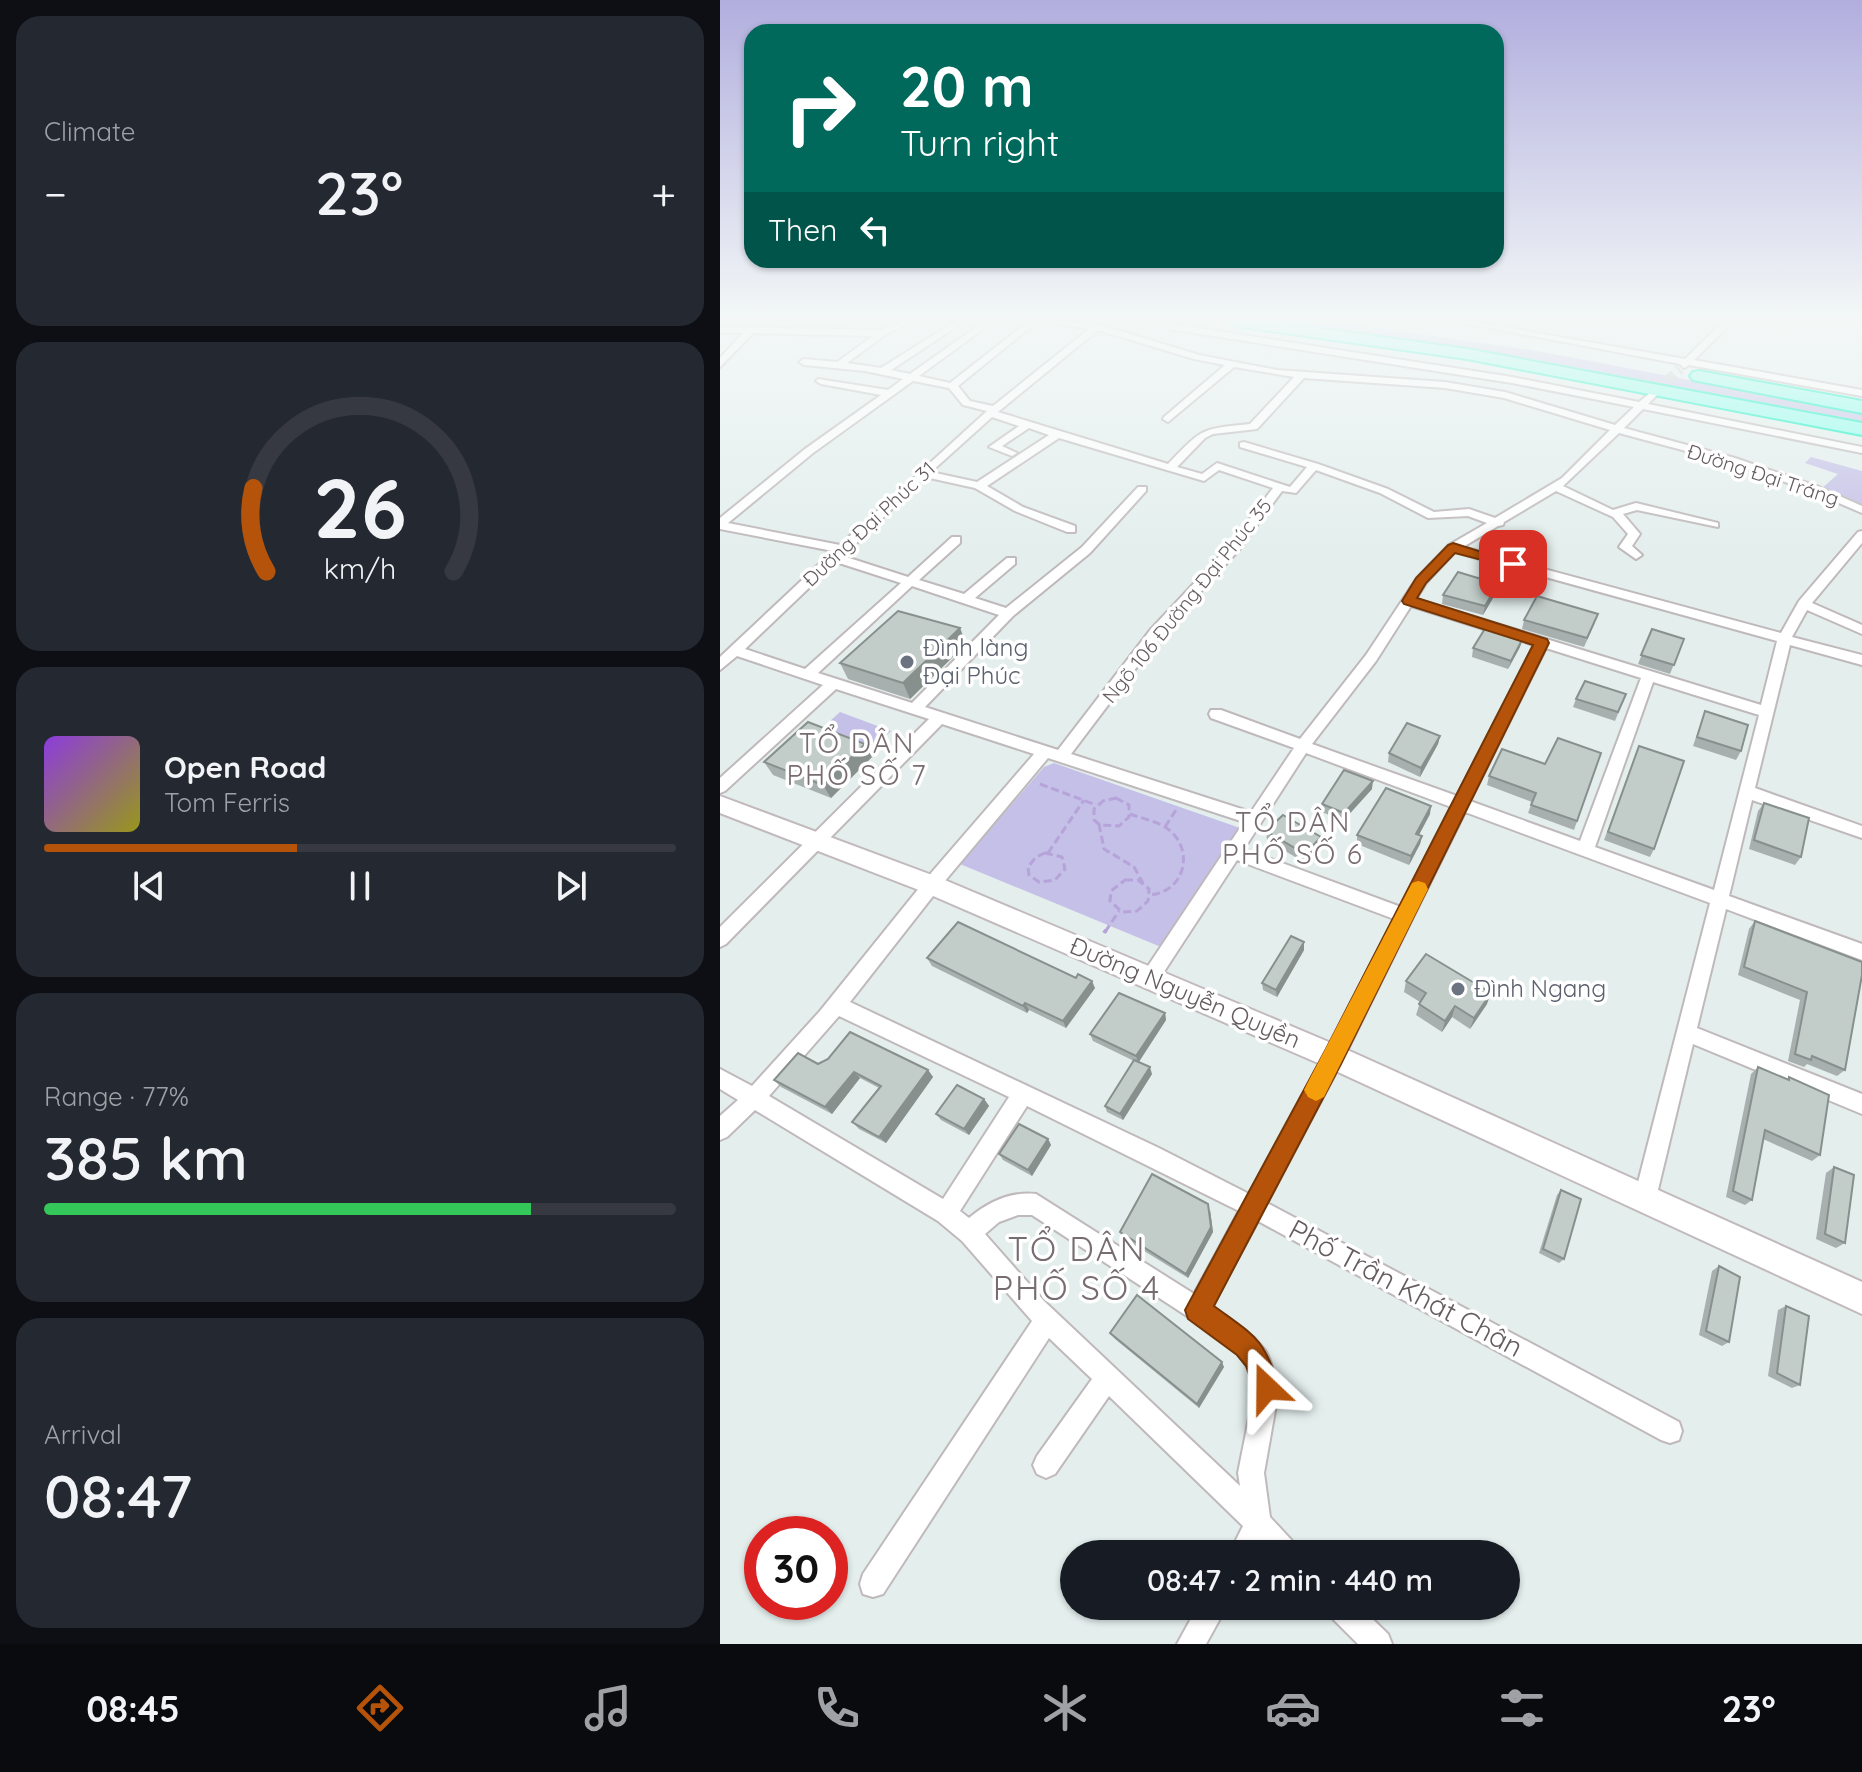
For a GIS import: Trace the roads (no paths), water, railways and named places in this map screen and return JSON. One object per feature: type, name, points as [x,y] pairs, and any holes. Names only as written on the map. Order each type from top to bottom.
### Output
[{"type":"highway","points":[[1697,398],[1862,429]]},
{"type":"highway","points":[[1810,398],[1862,407]]},
{"type":"street","points":[[721,522],[809,451],[882,398]]},
{"type":"street","points":[[962,398],[967,403],[1027,425],[1169,469],[1204,478],[1217,466],[1280,487]]},
{"type":"street","name":"Đường Đại Phúc 31","points":[[720,665],[923,473],[1010,398]]},
{"type":"street","points":[[1168,419],[1193,398]]},
{"type":"street","points":[[1169,469],[1201,436],[1211,431],[1253,427],[1280,398]]},
{"type":"street","name":"Đường Đại Tráng","points":[[1512,398],[1731,460],[1815,489],[1862,510]]},
{"type":"street","points":[[1609,398],[1862,450]]},
{"type":"street","points":[[1150,978],[1306,745],[1371,658],[1421,581],[1453,548],[1556,487],[1649,398]]},
{"type":"street","points":[[1012,453],[994,447],[1027,425]]},
{"type":"street","points":[[979,486],[1057,434]]},
{"type":"street","points":[[1244,445],[1384,491],[1432,516],[1469,512],[1499,523]]},
{"type":"street","name":"Ngõ 106 Đường Đại Phúc 35","points":[[720,1130],[756,1098],[836,1005],[932,885],[1054,753],[1156,632],[1234,548],[1280,487],[1292,491],[1314,466]]},
{"type":"street","points":[[923,473],[979,486],[1019,509],[1071,529]]},
{"type":"street","points":[[1556,487],[1616,514],[1634,534],[1625,547],[1636,555]]},
{"type":"street","points":[[916,708],[1008,613],[1086,550],[1142,489]]},
{"type":"street","points":[[1616,514],[1638,506],[1714,525]]},
{"type":"street","points":[[721,522],[838,553],[910,581],[1008,613]]},
{"type":"street","points":[[1645,1198],[1785,638],[1804,604],[1862,535]]},
{"type":"street","points":[[808,674],[956,540]]},
{"type":"street","points":[[1453,548],[1862,660]]},
{"type":"street","points":[[966,599],[1011,561]]},
{"type":"street","points":[[1409,601],[1766,712]]},
{"type":"street","points":[[1804,604],[1862,630]]},
{"type":"street","points":[[1198,1310],[1334,1057],[1542,643]]},
{"type":"street","points":[[735,651],[1256,820]]},
{"type":"street","points":[[1586,848],[1649,675]]},
{"type":"street","points":[[720,787],[835,682]]},
{"type":"street","points":[[1216,714],[1862,952]]},
{"type":"street","points":[[720,939],[940,717]]},
{"type":"street","points":[[1745,791],[1862,832]]},
{"type":"street","name":"Đường Nguyễn Quyền","points":[[720,804],[932,885],[1334,1057],[1862,1298]]},
{"type":"street","points":[[1235,852],[1405,916]]},
{"type":"street","name":"Phố Trần Khát Chân","points":[[836,1005],[1252,1207],[1670,1431]]},
{"type":"street","points":[[1687,1033],[1862,1104]]},
{"type":"street","points":[[720,1078],[946,1213],[970,1233],[1047,1320],[1237,1501],[1272,1540]]},
{"type":"street","points":[[946,1213],[1023,1094]]},
{"type":"street","points":[[970,1233],[1016,1203],[1036,1205],[1198,1310],[1246,1346],[1263,1372],[1267,1388],[1251,1473],[1258,1526],[1250,1540]]},
{"type":"street","points":[[873,1584],[1047,1320]]},
{"type":"street","points":[[1046,1465],[1108,1377]]},
{"type":"street","points":[[1191,1644],[1205,1620]]},
{"type":"street","points":[[1354,1620],[1378,1644]]},
{"type":"place","name":"Đình làng Đại Phúc","points":[[907,662]]},
{"type":"place","name":"Đình Ngang","points":[[1458,989]]},
{"type":"district","name":"TỔ DÂN PHỐ SỐ 7","points":[[857,759]]},
{"type":"district","name":"TỔ DÂN PHỐ SỐ 6","points":[[1293,838]]},
{"type":"district","name":"TỔ DÂN PHỐ SỐ 4","points":[[1077,1268]]}]
